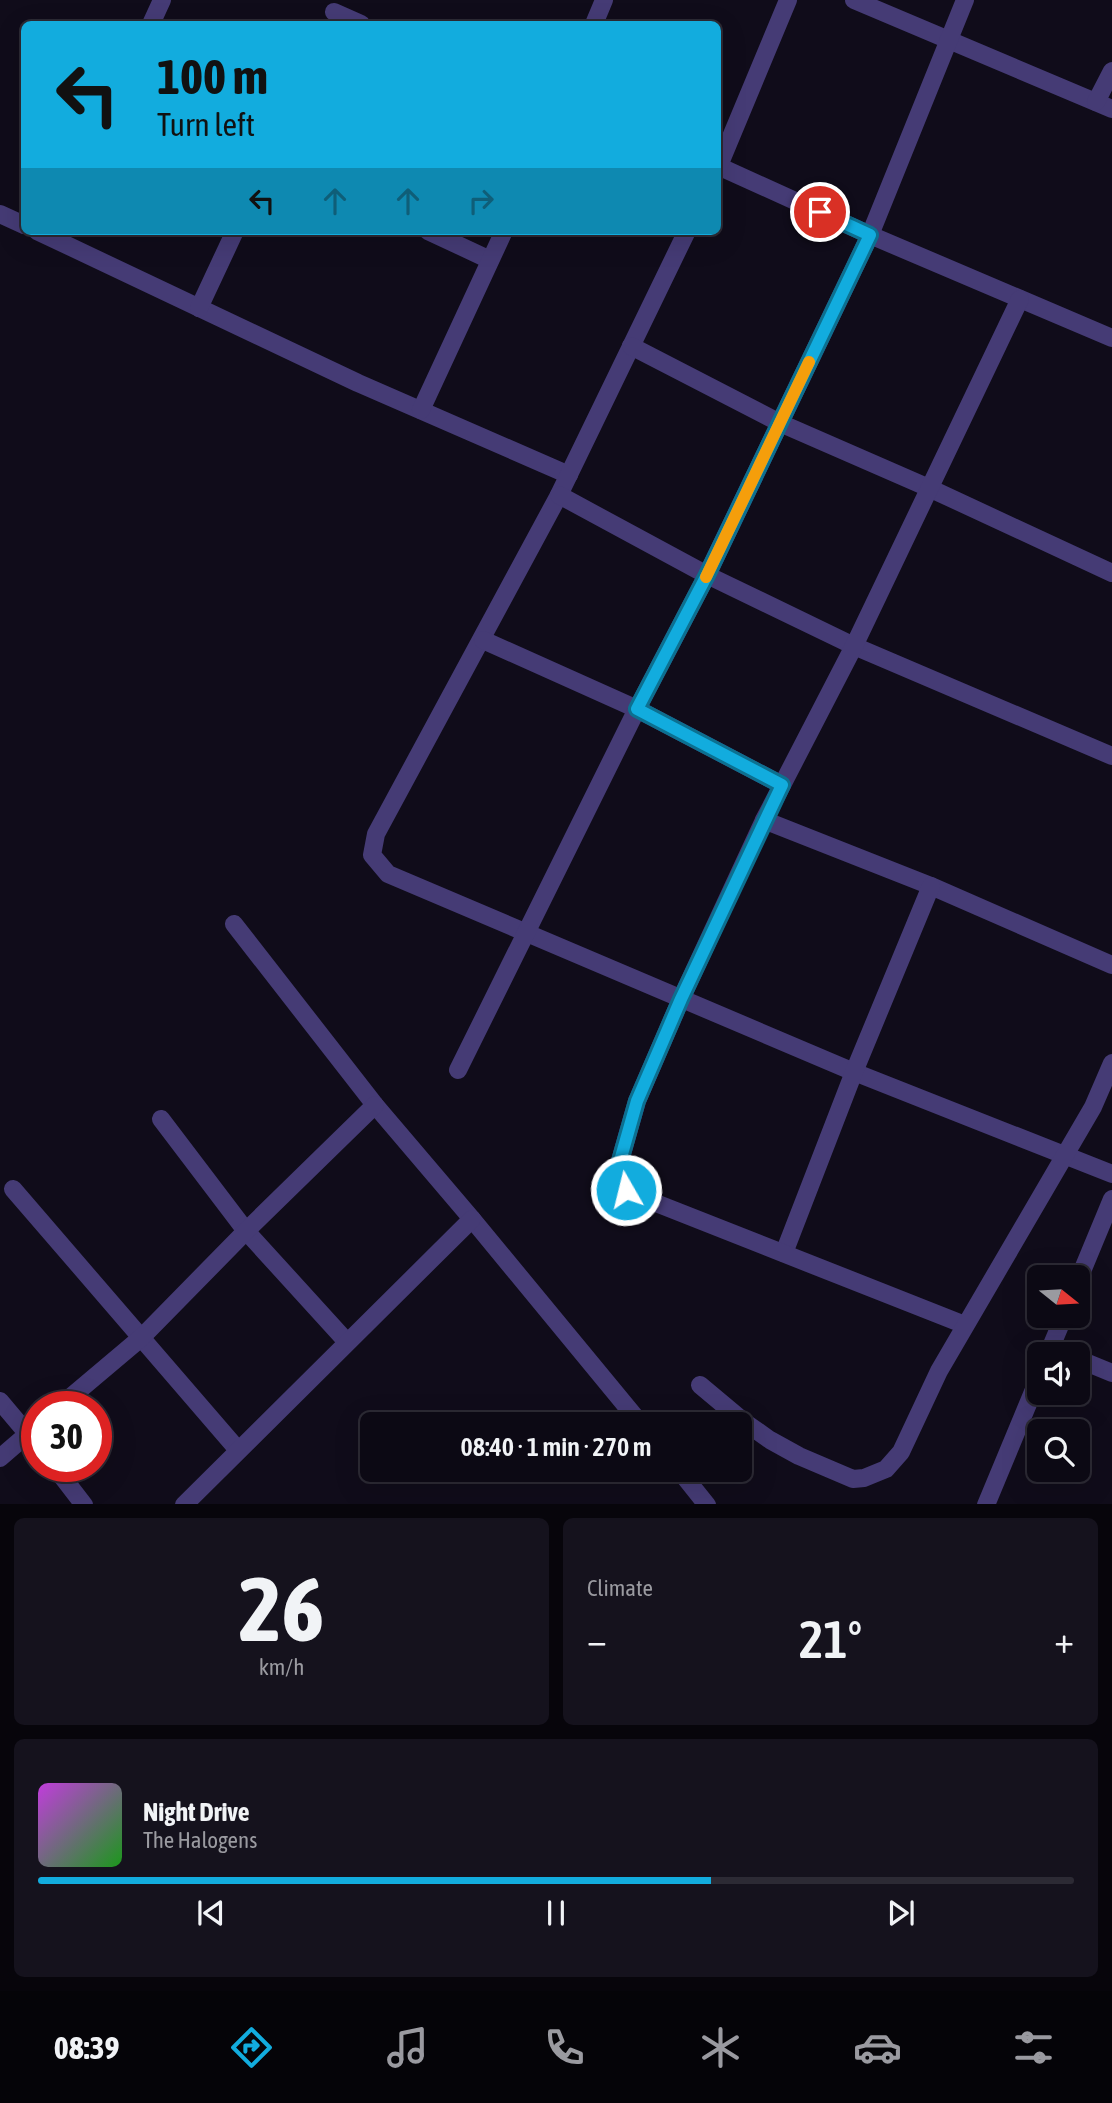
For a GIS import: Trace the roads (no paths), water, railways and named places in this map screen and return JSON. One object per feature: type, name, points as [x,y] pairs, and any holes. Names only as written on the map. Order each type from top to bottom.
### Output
[{"type":"street","points":[[152,21],[162,0]]},
{"type":"street","points":[[595,21],[604,0]]},
{"type":"street","points":[[721,160],[788,0]]},
{"type":"street","points":[[854,0],[1104,106],[1112,71]]},
{"type":"street","points":[[458,1070],[637,709],[707,575],[870,235],[965,0]]},
{"type":"street","points":[[334,12],[354,21]]},
{"type":"street","points":[[721,168],[1112,338]]},
{"type":"street","points":[[0,214],[21,224]]},
{"type":"street","points":[[50,235],[199,308],[569,475]]},
{"type":"street","points":[[199,308],[232,235]]},
{"type":"street","points":[[437,235],[491,260]]},
{"type":"street","points":[[421,410],[502,235]]},
{"type":"street","points":[[685,235],[559,495],[376,834],[372,855],[388,874],[854,1072],[1112,1174]]},
{"type":"street","points":[[965,1325],[633,1194],[626,1190],[619,1177],[618,1168],[637,1101],[681,999],[764,820],[854,646],[1020,299]]},
{"type":"street","points":[[631,346],[780,423],[929,488],[1112,573]]},
{"type":"street","points":[[559,495],[707,575],[854,646],[1112,756]]},
{"type":"street","points":[[483,640],[637,709],[782,785]]},
{"type":"street","points":[[764,820],[931,886],[1112,965]]},
{"type":"street","points":[[783,1253],[931,886]]},
{"type":"street","points":[[234,924],[375,1105],[631,1412]]},
{"type":"street","points":[[701,1385],[721,1404],[770,1440],[853,1479],[864,1478],[886,1469],[894,1462],[939,1371],[1093,1107],[1112,1063]]},
{"type":"street","points":[[78,1391],[142,1337],[375,1105]]},
{"type":"street","points":[[161,1119],[246,1231],[347,1342]]},
{"type":"street","points":[[13,1189],[238,1450]]},
{"type":"street","points":[[1085,1265],[1112,1199]]},
{"type":"street","points":[[184,1504],[472,1219]]},
{"type":"street","points":[[1090,1364],[1112,1373]]},
{"type":"street","points":[[0,1401],[21,1422]]},
{"type":"street","points":[[986,1504],[1027,1405]]},
{"type":"street","points":[[0,1458],[21,1444]]},
{"type":"street","points":[[67,1482],[84,1504]]},
{"type":"street","points":[[689,1482],[707,1504]]}]
